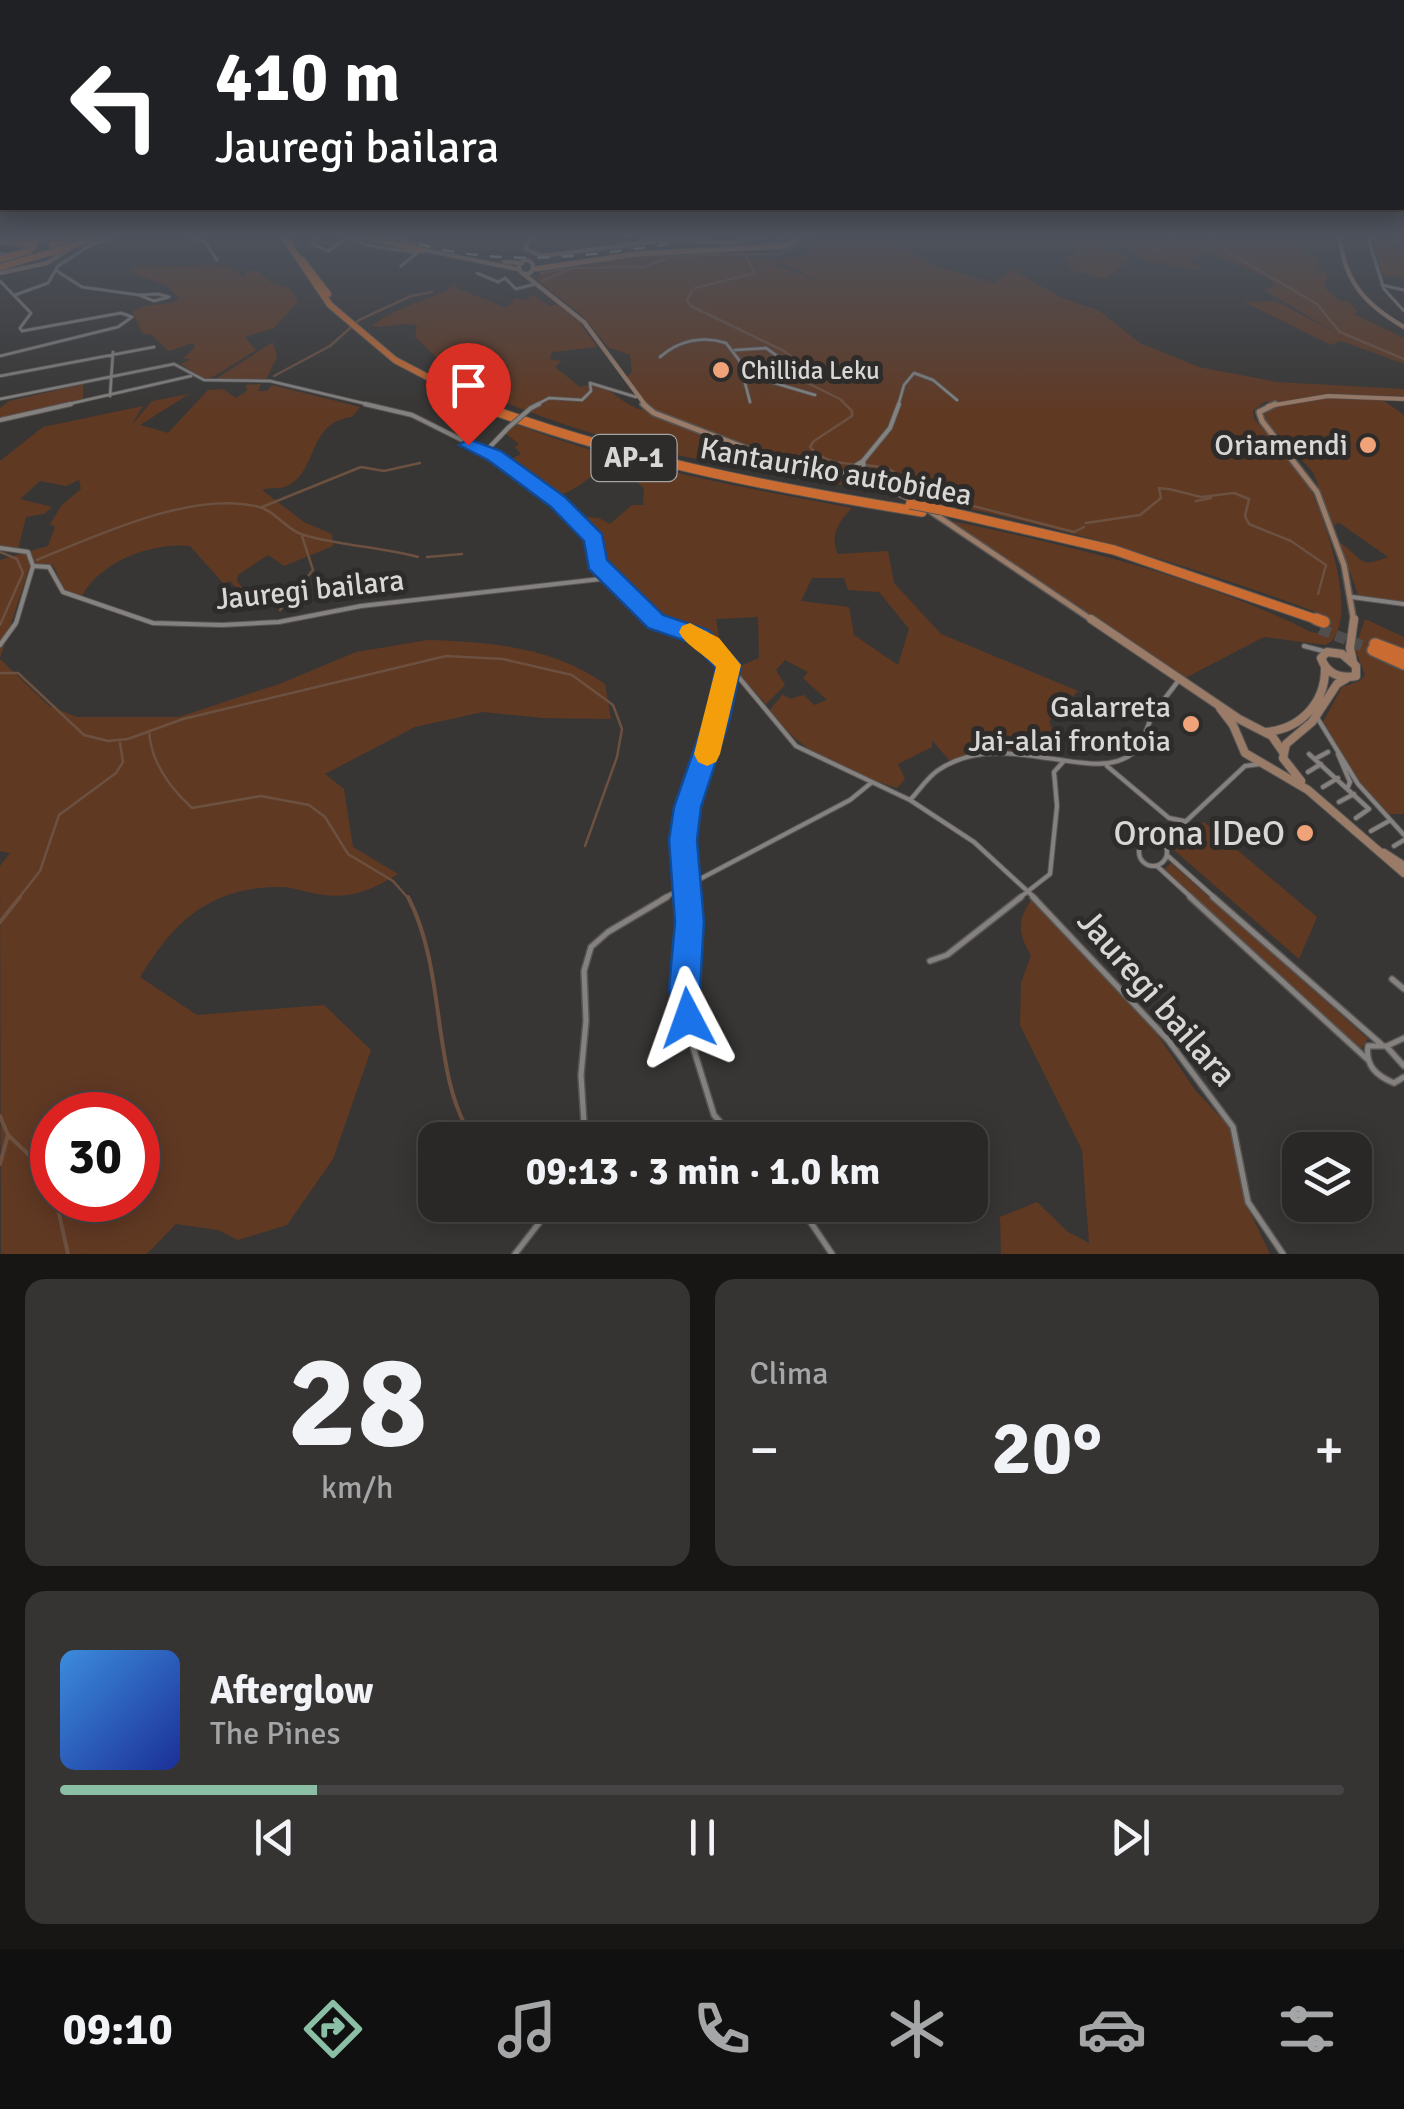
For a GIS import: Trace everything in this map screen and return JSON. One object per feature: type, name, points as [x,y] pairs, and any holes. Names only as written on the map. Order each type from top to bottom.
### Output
[{"type":"highway","name":"Kantauriko autobidea","points":[[322,296],[391,357],[465,396],[606,450],[731,480],[946,514]]},
{"type":"highway","name":"Kantauriko autobidea","points":[[327,296],[338,310]]},
{"type":"highway","name":"Kantauriko autobidea","points":[[370,337],[469,393],[596,442],[704,470],[910,504],[1113,555],[1322,626]]},
{"type":"highway","points":[[1374,647],[1404,659]]},
{"type":"main road","points":[[551,296],[584,322],[632,395],[654,413],[787,464],[866,480],[906,496],[1262,731],[1308,790],[1340,821],[1404,870]]},
{"type":"main road","points":[[1358,296],[1385,317],[1404,325]]},
{"type":"main road","points":[[1360,296],[1404,325]]},
{"type":"main road","points":[[1268,765],[1283,755],[1286,744],[1317,716],[1337,684],[1358,672],[1348,641],[1354,618],[1352,597],[1311,479],[1262,423],[1260,412],[1276,403],[1342,397],[1404,399]]},
{"type":"main road","points":[[1239,737],[1246,730],[1284,730],[1294,725],[1313,706],[1324,686],[1326,658],[1348,641]]},
{"type":"main road","points":[[1326,658],[1353,662]]},
{"type":"main road","points":[[1326,658],[1347,678]]},
{"type":"main road","points":[[1214,701],[1239,737],[1245,753],[1308,790]]},
{"type":"street","points":[[0,356],[118,327],[132,316],[121,313],[22,332],[20,328],[31,313],[15,296]]},
{"type":"street","points":[[134,296],[154,301],[166,296]]},
{"type":"street","points":[[138,296],[143,296]]},
{"type":"street","points":[[660,357],[675,344],[692,342],[721,342],[734,350],[760,348],[776,352],[780,361],[770,374],[745,383]]},
{"type":"street","points":[[0,376],[154,347]]},
{"type":"street","points":[[734,350],[750,402]]},
{"type":"street","points":[[110,396],[113,352]]},
{"type":"street","name":"Jauregi bailara","points":[[2,400],[174,364],[192,376],[224,383],[270,381],[412,415],[486,452],[568,510],[594,539],[594,559],[611,578],[656,621],[700,637],[729,665],[786,737],[818,760],[910,800],[974,842],[1027,890],[1168,1040],[1218,1105],[1238,1138],[1248,1205],[1283,1254]]},
{"type":"street","points":[[842,475],[863,461],[892,426],[897,395],[914,373],[933,380],[957,400]]},
{"type":"street","points":[[770,374],[771,382],[815,395]]},
{"type":"street","points":[[0,420],[192,376]]},
{"type":"street","points":[[486,452],[544,399],[582,400],[589,395],[592,382],[632,395]]},
{"type":"street","points":[[863,461],[866,480]]},
{"type":"street","points":[[0,548],[28,552],[32,566],[16,622],[0,645]]},
{"type":"street","name":"Jauregi bailara","points":[[32,566],[49,567],[63,592],[153,623],[191,624],[279,622],[361,606],[547,582],[611,578]]},
{"type":"street","points":[[1352,597],[1404,604]]},
{"type":"street","points":[[720,1122],[714,1115],[692,1044],[685,989],[690,922],[682,857],[688,807],[718,718],[729,665]]},
{"type":"street","points":[[910,800],[944,766],[981,756],[1023,752],[1053,756],[1063,762],[1115,764],[1140,747],[1149,721],[1178,677]]},
{"type":"street","points":[[1317,716],[1338,754],[1404,837],[1394,846]]},
{"type":"street","points":[[1306,728],[1324,732]]},
{"type":"street","points":[[1308,772],[1315,759],[1328,752]]},
{"type":"street","points":[[1245,753],[1245,766]]},
{"type":"street","points":[[1338,754],[1350,782],[1348,787]]},
{"type":"street","points":[[1315,759],[1369,809],[1356,818]]},
{"type":"street","points":[[930,960],[948,955],[1000,916],[1053,868],[1057,806],[1054,772],[1063,762]]},
{"type":"street","points":[[1115,764],[1170,818],[1186,822]]},
{"type":"street","points":[[1268,765],[1245,766],[1166,840],[1144,838],[1138,845],[1143,859],[1157,866],[1366,1059],[1376,1073],[1388,1081],[1399,1082],[1404,1077]]},
{"type":"street","points":[[1324,787],[1338,778]]},
{"type":"street","points":[[584,1122],[581,1074],[587,958],[591,948],[608,932],[686,886],[850,800],[870,783]]},
{"type":"street","points":[[1339,802],[1354,794]]},
{"type":"street","points":[[1170,818],[1172,835]]},
{"type":"street","points":[[1371,831],[1389,821]]},
{"type":"street","points":[[1157,866],[1165,863],[1166,840]]},
{"type":"street","points":[[1157,841],[1402,1063]]},
{"type":"street","points":[[1392,979],[1404,990]]},
{"type":"street","points":[[1366,1059],[1368,1046],[1398,1044],[1404,1038]]},
{"type":"street","points":[[1398,1044],[1402,1063]]},
{"type":"street","points":[[515,1254],[540,1222]]},
{"type":"street","points":[[810,1222],[832,1254]]},
{"type":"shaded area","points":[[176,296],[294,296],[298,302],[274,328],[245,337],[256,350],[204,379],[181,364],[191,359],[183,359],[195,347],[193,343],[169,351],[150,334],[143,334],[132,312],[179,299]]},
{"type":"shaded area","points":[[434,296],[475,296],[507,308],[515,298],[524,300],[535,296],[550,306],[558,304],[578,320],[597,347],[552,352],[550,359],[561,361],[555,367],[580,387],[598,383],[624,402],[642,410],[649,406],[626,377],[632,372],[630,355],[608,347],[582,315],[556,296],[1058,296],[1098,310],[1140,343],[1199,367],[1277,382],[1404,389],[1404,397],[1377,396],[1404,415],[1404,603],[1359,597],[1339,542],[1365,562],[1388,557],[1338,522],[1334,526],[1313,472],[1265,421],[1264,415],[1273,406],[1266,401],[1253,411],[1254,419],[1301,471],[1328,534],[1340,589],[1337,633],[1326,645],[1264,637],[1185,678],[951,521],[1135,565],[1225,595],[1311,632],[1324,634],[1327,619],[1223,579],[1034,524],[937,502],[745,469],[562,424],[440,372],[436,357],[415,337],[417,326],[372,326],[393,312]]},
{"type":"shaded area","points":[[1273,296],[1333,296],[1339,301],[1350,302],[1357,311],[1354,314],[1404,338],[1404,364],[1341,341],[1331,345],[1244,302],[1276,301],[1338,334]]},
{"type":"shaded area","points":[[273,342],[277,357],[266,380],[214,380]]},
{"type":"shaded area","points":[[83,384],[83,399],[0,418],[0,408],[9,401]]},
{"type":"shaded area","points":[[261,384],[258,391],[267,391],[272,385],[360,407],[352,417],[328,427],[306,467],[291,484],[262,490],[304,522],[332,534],[333,546],[284,566],[268,555],[238,575],[245,597],[230,581],[224,584],[190,546],[160,547],[129,556],[101,573],[82,596],[65,591],[53,565],[30,565],[0,658],[0,560],[48,546],[55,527],[50,524],[62,505],[81,489],[79,480],[66,486],[40,481],[20,499],[52,507],[44,514],[26,517],[18,549],[0,548],[0,461],[43,427],[143,406],[131,426],[152,401],[189,394],[140,425],[168,433],[208,390],[223,389],[236,398],[247,391],[246,385]]},
{"type":"shaded area","points":[[515,424],[639,463],[852,508],[837,529],[838,554],[888,551],[894,583],[941,634],[1078,691],[1049,722],[1063,750],[1059,754],[1004,750],[950,761],[932,740],[932,747],[898,764],[905,779],[897,788],[826,760],[796,739],[769,711],[783,694],[790,699],[804,695],[814,705],[827,700],[803,678],[808,672],[785,660],[776,670],[785,685],[766,704],[737,673],[736,668],[759,658],[758,617],[716,619],[719,638],[669,626],[650,614],[598,561],[600,541],[576,516],[599,518],[610,524],[632,505],[643,505],[644,488],[616,470],[606,469],[555,497],[506,462],[521,454],[515,447],[519,444],[506,434]],"holes":[[[812,578],[844,578],[848,590],[879,592],[909,629],[898,665],[854,635],[849,607],[801,601]]]},
{"type":"shaded area","points":[[1365,619],[1404,637],[1404,651],[1374,639],[1369,652],[1404,669],[1404,814],[1388,814],[1361,784],[1323,722],[1342,687],[1360,681],[1365,675],[1355,648]]},
{"type":"shaded area","points":[[428,640],[498,645],[564,662],[605,684],[611,719],[483,712],[415,727],[325,774],[344,789],[353,847],[398,874],[350,895],[329,896],[280,887],[233,893],[196,911],[181,924],[140,977],[197,1015],[324,1005],[371,1050],[333,1159],[287,1225],[238,1240],[218,1230],[176,1224],[147,1254],[1,1254],[0,866],[10,853],[0,851],[0,659],[49,706],[77,717],[179,717],[282,683],[356,652]]},
{"type":"shaded area","points":[[1204,822],[1317,917],[1299,959],[1174,850]]},
{"type":"shaded area","points":[[1171,863],[1368,1039],[1361,1049],[1164,870]]},
{"type":"shaded area","points":[[1031,900],[1157,1034],[1195,1090],[1225,1122],[1235,1138],[1247,1206],[1270,1254],[1001,1254],[1000,1217],[1037,1202],[1068,1232],[1089,1243],[1082,1150],[1020,1025],[1021,983],[1031,955],[1021,921]]},
{"type":"waterway","points":[[274,376],[330,346],[359,320],[414,296]]},
{"type":"waterway","points":[[689,296],[687,300],[691,306],[784,351],[793,358],[785,372],[840,399],[852,411],[852,416],[810,447],[837,462],[888,469],[930,497]]},
{"type":"waterway","points":[[1302,296],[1317,304],[1340,332],[1404,359]]},
{"type":"waterway","points":[[262,507],[361,467],[384,471],[420,463]]},
{"type":"waterway","points":[[1086,523],[1140,515],[1161,498],[1159,488],[1167,489]]},
{"type":"waterway","points":[[1169,489],[1201,497],[1234,493],[1249,499],[1245,516],[1249,524],[1291,541],[1326,565],[1318,594]]},
{"type":"waterway","points":[[1196,501],[1211,498]]},
{"type":"waterway","points":[[950,500],[1074,532],[1084,527]]},
{"type":"waterway","points":[[37,560],[146,518],[233,503],[265,509],[304,535],[418,557]]},
{"type":"waterway","points":[[280,610],[313,570],[302,536]]},
{"type":"waterway","points":[[0,552],[17,559],[23,573],[0,625]]},
{"type":"waterway","points":[[427,557],[462,554]]},
{"type":"waterway","points":[[149,731],[183,719],[446,656],[503,659],[572,675],[613,705],[622,729],[617,757],[585,846]]},
{"type":"waterway","points":[[0,673],[18,673],[84,735],[108,741],[149,731]]},
{"type":"waterway","points":[[149,731],[163,774],[192,808],[261,796],[309,805],[325,817],[348,854],[393,881],[409,899]]},
{"type":"waterway","points":[[18,899],[40,871],[59,815],[116,773],[123,762],[120,743]]},
{"type":"waterway","points":[[0,922],[20,897]]},
{"type":"waterway","points":[[409,899],[429,958],[444,1056],[464,1122]]},
{"type":"waterway","points":[[0,1116],[8,1135]]},
{"type":"waterway","points":[[0,1164],[8,1135]]},
{"type":"waterway","points":[[8,1135],[30,1156]]},
{"type":"waterway","points":[[61,1222],[68,1254]]},
{"type":"tunnel","points":[[1320,629],[1373,650]]},
{"type":"slow traffic","points":[[690,632],[711,644],[729,665],[707,754]]},
{"type":"place","name":"Chillida Leku","points":[[721,370]]},
{"type":"place","name":"Oriamendi","points":[[1368,445]]},
{"type":"place","name":"Galarreta Jai-alai frontoia","points":[[1191,724]]},
{"type":"place","name":"Orona IDeO","points":[[1305,833]]},
{"type":"route","points":[[468,445],[494,456],[558,502],[594,539],[596,563],[656,621],[700,637],[729,665],[718,718],[688,807],[683,840],[690,922],[685,963],[688,1018]]}]
